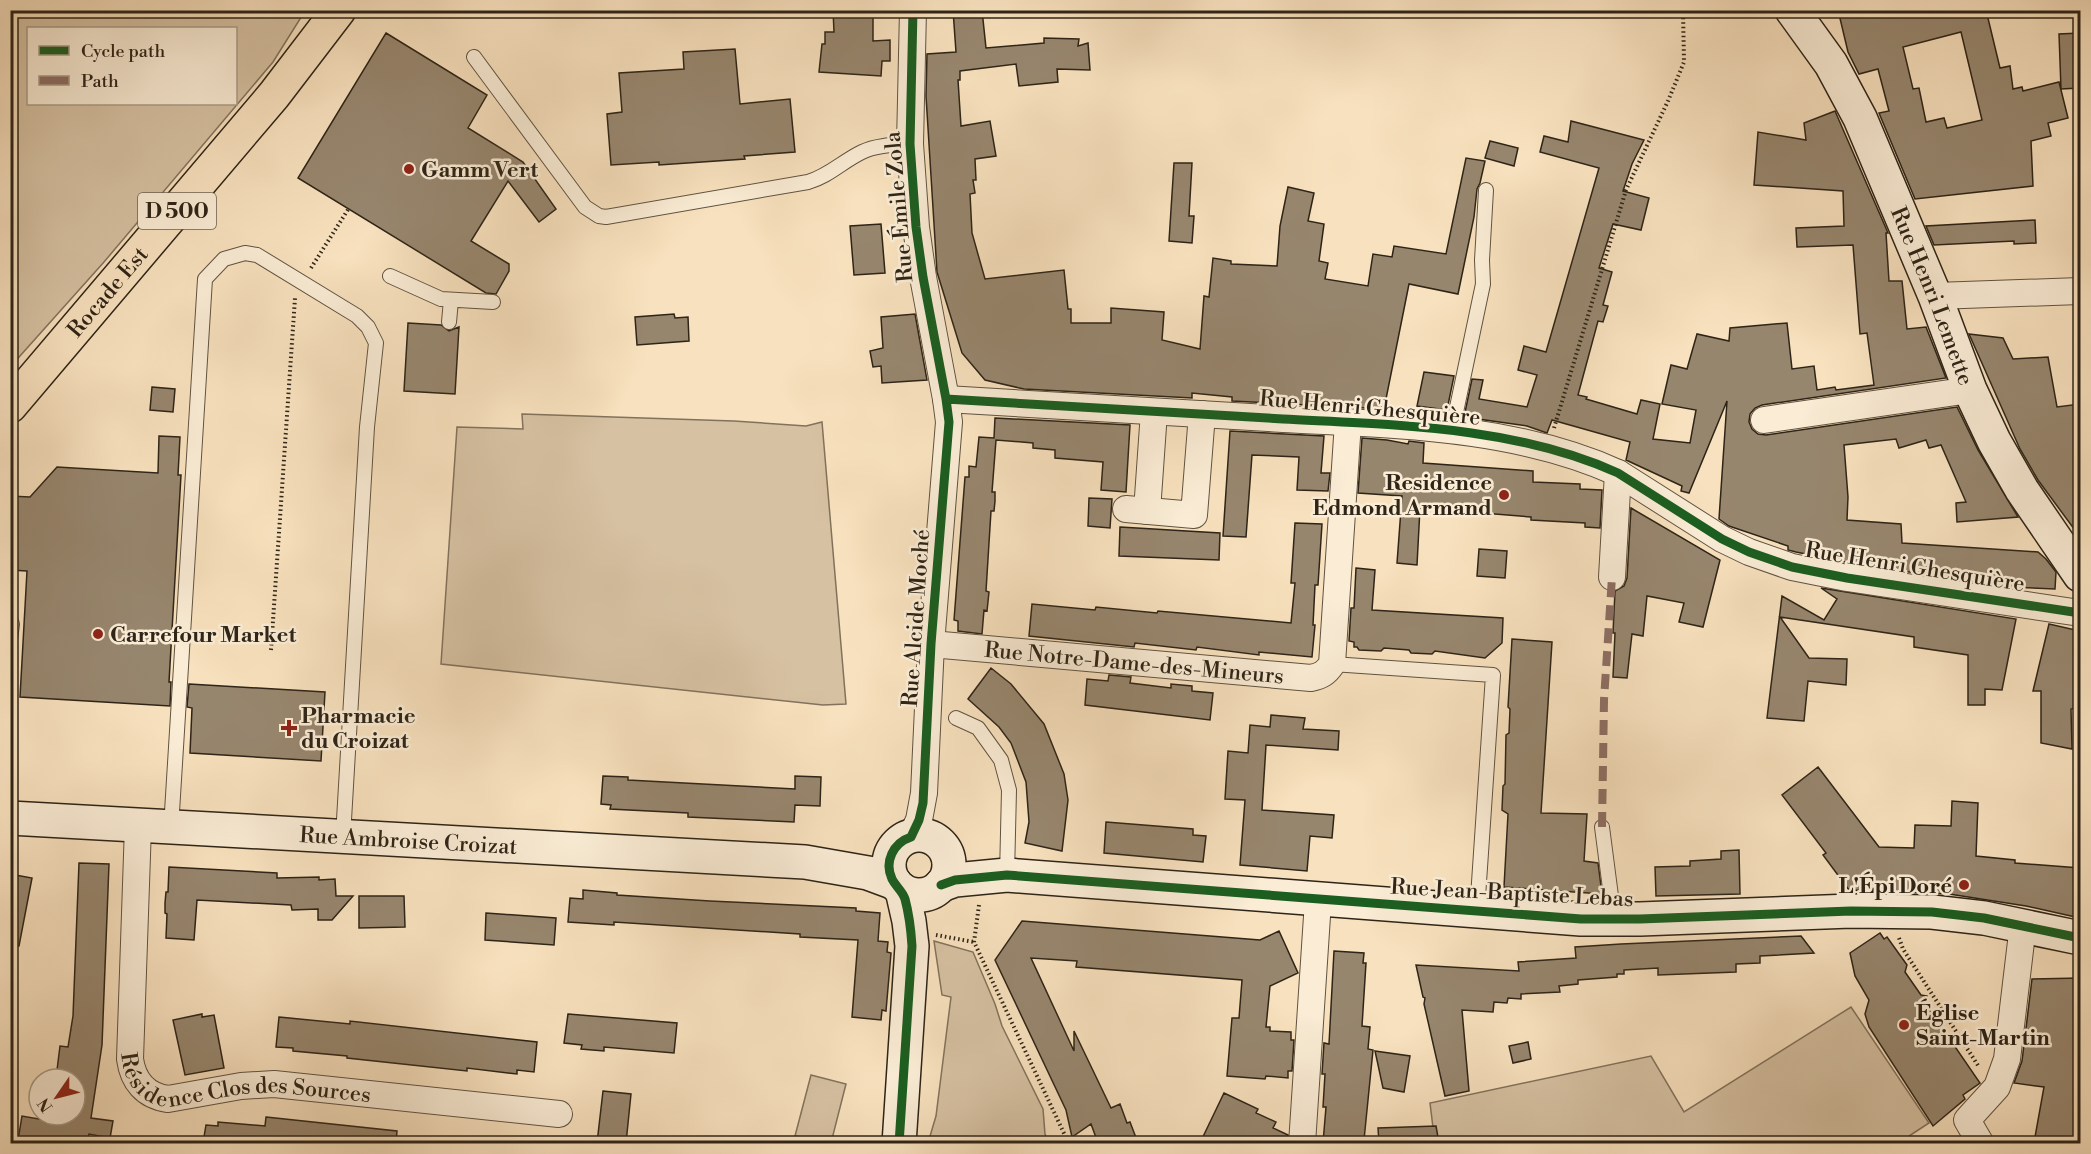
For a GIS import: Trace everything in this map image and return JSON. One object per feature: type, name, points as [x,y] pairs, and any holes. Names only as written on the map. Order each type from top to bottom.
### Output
[{"type":"main road","name":"Rocade Est","points":[[10,406],[274,95],[339,10]]},
{"type":"street","name":"Rue Émile Zola","points":[[913,10],[909,144],[919,250],[946,399]]},
{"type":"street","name":"Rue Henri Lemette","points":[[1792,10],[1831,64],[1860,118],[1935,296],[1970,390],[1994,441],[2022,490],[2080,575]]},
{"type":"street","points":[[1935,296],[2080,291]]},
{"type":"street","points":[[1764,420],[1970,390]]},
{"type":"street","name":"Rue Henri Ghesquière","points":[[946,399],[1348,422],[1452,431],[1548,448],[1583,458],[1618,473],[1722,539],[1749,552],[1792,567],[1847,578],[2080,613]]},
{"type":"street","name":"Rue Alcide Moché","points":[[917,842],[923,803],[931,644],[948,437],[946,399]]},
{"type":"street","points":[[1154,412],[1136,510],[1194,515],[1202,414]]},
{"type":"street","points":[[1332,664],[1348,422]]},
{"type":"street","points":[[1612,577],[1618,473]]},
{"type":"street","name":"Rue Notre-Dame-des-Mineurs","points":[[931,644],[1311,678],[1325,673],[1332,664]]},
{"type":"street","name":"Rue Ambroise Croizat","points":[[10,818],[805,862],[868,873],[898,886]]},
{"type":"street","name":"Résidence Clos des Sources","points":[[138,826],[130,1059],[135,1080],[150,1094],[168,1099],[241,1086],[274,1084],[559,1114]]},
{"type":"street","points":[[899,1143],[911,978],[911,932],[898,886],[889,865],[891,856],[917,842],[948,863],[946,877],[925,915],[911,978]]},
{"type":"street","name":"Rue Ambroise Croizat","points":[[805,862],[856,856],[917,842]]},
{"type":"street","name":"Rue Jean-Baptiste Lebas","points":[[917,842],[995,876]]},
{"type":"street","name":"Rue Jean-Baptiste Lebas","points":[[939,887],[956,880],[995,876],[1555,918],[1614,919],[1895,911],[1959,915],[2023,925],[2080,938]]},
{"type":"street","points":[[898,886],[919,895],[928,894],[939,887]]},
{"type":"street","points":[[1302,1143],[1318,901]]},
{"type":"street","points":[[1982,1143],[1967,1120],[1997,1087],[2007,1059],[2023,925]]},
{"type":"lane","points":[[474,57],[585,207],[599,216],[606,217],[808,182],[827,175],[859,153],[869,149],[909,144]]},
{"type":"lane","points":[[1452,431],[1483,284],[1486,190]]},
{"type":"lane","points":[[171,828],[205,279],[224,259],[245,253],[263,257],[364,322],[372,332],[376,343],[367,427],[343,837]]},
{"type":"lane","points":[[390,276],[432,297],[493,302]]},
{"type":"lane","points":[[1935,296],[2006,447],[2080,561]]},
{"type":"lane","points":[[449,322],[451,300]]},
{"type":"lane","points":[[10,640],[12,624]]},
{"type":"lane","points":[[1332,664],[1493,675],[1477,912]]},
{"type":"lane","points":[[956,718],[978,728],[1001,760],[1008,790],[995,876]]},
{"type":"lane","points":[[1602,827],[1614,919]]},
{"type":"path","points":[[1548,448],[1626,190],[1684,62],[1683,10]]},
{"type":"path","points":[[270,650],[295,292],[349,208]]},
{"type":"path","points":[[995,876],[974,942],[1069,1142],[1053,1143]]},
{"type":"path","points":[[1895,911],[1896,930],[1903,949],[1986,1078],[1997,1087]]},
{"type":"path","points":[[921,933],[974,942]]},
{"type":"shaded area","points":[[11,10],[305,11],[273,62],[237,105],[237,27],[27,27],[27,105],[237,105],[104,262],[11,366]]},
{"type":"shaded area","points":[[522,414],[734,421],[806,426],[822,422],[846,704],[823,705],[441,664],[457,427],[523,429]]},
{"type":"shaded area","points":[[934,941],[973,952],[1002,1026],[1043,1109],[1045,1134],[1049,1143],[928,1143],[936,1116],[951,997],[942,995]]},
{"type":"shaded area","points":[[1851,1007],[1929,1123],[1909,1136],[1914,1144],[1435,1144],[1430,1103],[1651,1056],[1684,1112]]},
{"type":"shaded area","points":[[811,1075],[846,1084],[831,1143],[795,1136]]},
{"type":"building","points":[[833,10],[873,10],[873,41],[890,40],[890,61],[882,61],[881,76],[819,72],[825,32],[834,32]]},
{"type":"building","points":[[953,10],[982,10],[986,48],[1044,43],[1044,38],[1079,39],[1078,46],[1088,43],[1090,70],[1057,69],[1058,82],[1019,86],[1016,64],[960,71],[960,80],[958,80],[961,126],[990,121],[996,156],[975,159],[976,180],[973,180],[975,193],[970,194],[972,233],[985,279],[1064,270],[1068,309],[1071,309],[1071,323],[1111,323],[1111,308],[1164,312],[1162,340],[1200,349],[1204,296],[1209,297],[1213,258],[1231,261],[1231,264],[1277,266],[1280,226],[1288,187],[1314,193],[1308,221],[1324,224],[1319,261],[1328,263],[1325,279],[1368,286],[1373,254],[1392,257],[1394,246],[1446,254],[1466,158],[1485,161],[1477,189],[1474,217],[1458,294],[1409,284],[1384,409],[1232,401],[1232,397],[1192,393],[1192,398],[1024,389],[985,380],[962,353],[937,272],[926,96],[927,54],[956,52]]},
{"type":"building","points":[[1838,10],[1961,10],[1961,16],[1986,10],[2000,68],[2010,66],[2013,89],[2022,87],[2023,91],[2059,82],[2068,118],[2048,123],[2051,136],[2031,141],[2033,186],[1915,199],[1879,113],[1889,111],[1878,69],[1859,74],[1848,52]],"holes":[[[1961,32],[1982,120],[1947,128],[1944,118],[1926,122],[1919,88],[1913,89],[1903,47]]]},
{"type":"building","name":"Gamm Vert","points":[[386,33],[487,95],[468,128],[523,162],[556,209],[539,222],[508,181],[471,241],[509,264],[509,271],[496,294],[486,293],[298,178]]},
{"type":"building","points":[[2080,33],[2080,88],[2061,89],[2059,34]]},
{"type":"building","points":[[735,49],[740,104],[790,99],[795,152],[744,156],[745,159],[659,165],[659,162],[611,165],[607,114],[622,112],[619,73],[684,69],[683,52]]},
{"type":"building","points":[[1835,111],[1888,233],[1886,233],[1889,281],[1902,281],[1907,329],[1926,327],[1946,378],[1762,405],[1750,414],[1749,422],[1752,429],[1758,434],[1766,435],[1957,407],[1978,450],[2018,517],[1957,522],[1956,503],[1966,502],[1941,445],[1929,448],[1926,440],[1899,448],[1896,439],[1844,445],[1848,497],[1847,520],[1901,524],[1902,543],[2038,552],[2056,572],[2055,589],[2008,587],[1850,563],[1788,550],[1788,546],[1729,526],[1719,519],[1727,401],[1689,493],[1681,491],[1682,486],[1626,460],[1630,442],[1552,420],[1547,433],[1527,426],[1464,417],[1472,379],[1483,380],[1479,399],[1527,407],[1537,375],[1518,370],[1524,346],[1546,352],[1599,168],[1540,152],[1544,136],[1568,142],[1571,121],[1644,140],[1632,164],[1623,191],[1649,198],[1641,230],[1613,224],[1599,268],[1612,272],[1603,305],[1608,306],[1603,322],[1598,321],[1578,395],[1637,414],[1641,400],[1660,404],[1653,439],[1690,443],[1696,410],[1662,404],[1671,365],[1687,369],[1697,334],[1729,341],[1730,328],[1787,323],[1792,369],[1814,366],[1817,390],[1874,385],[1867,333],[1860,334],[1853,245],[1797,247],[1796,228],[1844,226],[1843,191],[1754,185],[1758,132],[1806,140],[1804,123]]},
{"type":"building","points":[[1490,141],[1518,148],[1514,166],[1485,158]]},
{"type":"building","points":[[1174,163],[1192,163],[1189,216],[1194,216],[1192,243],[1169,241]]},
{"type":"building","points":[[2035,220],[2036,243],[2014,244],[2014,241],[1934,245],[1926,226]]},
{"type":"building","points":[[881,224],[885,273],[854,275],[850,226]]},
{"type":"building","points":[[674,314],[675,318],[688,317],[689,341],[637,345],[635,317]]},
{"type":"building","points":[[915,314],[927,380],[882,383],[881,366],[873,367],[870,351],[883,348],[881,317]]},
{"type":"building","points":[[408,323],[441,325],[449,331],[459,327],[455,394],[404,391]]},
{"type":"building","points":[[1969,334],[2003,338],[2013,359],[2048,357],[2057,407],[2080,404],[2080,537],[2038,480],[2020,449]]},
{"type":"building","points":[[1424,372],[1454,376],[1447,410],[1417,406]]},
{"type":"building","points":[[152,387],[175,389],[173,412],[150,410]]},
{"type":"building","points":[[995,418],[1130,425],[1126,492],[1101,490],[1103,462],[1055,458],[1055,450],[1033,448],[1033,443],[996,440],[992,492],[995,492],[995,501],[994,511],[991,511],[986,591],[989,592],[987,611],[984,610],[982,634],[958,631],[958,621],[954,620],[965,477],[969,477],[969,466],[976,467],[979,437],[994,438]]},
{"type":"building","points":[[1230,431],[1324,436],[1321,473],[1330,473],[1328,491],[1297,490],[1299,457],[1252,455],[1246,537],[1223,536]]},
{"type":"building","name":"Carrefour Market","points":[[159,436],[180,437],[178,475],[181,475],[169,682],[171,682],[170,706],[20,697],[27,571],[10,570],[10,496],[30,497],[57,467],[158,473]]},
{"type":"building","name":"Residence Edmond Armand","points":[[1362,438],[1408,444],[1409,441],[1424,443],[1423,463],[1533,471],[1533,482],[1580,484],[1580,489],[1602,490],[1600,528],[1585,527],[1585,523],[1531,520],[1531,517],[1420,508],[1417,565],[1397,563],[1402,496],[1358,493]]},
{"type":"building","points":[[1089,498],[1112,499],[1110,528],[1088,526]]},
{"type":"building","points":[[1631,508],[1720,560],[1703,627],[1679,622],[1684,603],[1647,596],[1643,636],[1632,634],[1627,678],[1613,677],[1615,633],[1613,633],[1615,591],[1624,586],[1627,578]]},
{"type":"building","points":[[1295,523],[1322,524],[1318,585],[1315,585],[1312,657],[1259,652],[1259,655],[1197,647],[1196,650],[1135,643],[1134,647],[1029,636],[1032,604],[1095,610],[1096,607],[1157,613],[1158,611],[1291,623],[1295,583],[1291,583]]},
{"type":"building","points":[[1120,527],[1220,533],[1219,560],[1119,556]]},
{"type":"building","points":[[1479,549],[1507,551],[1505,578],[1477,576]]},
{"type":"building","points":[[1356,568],[1375,570],[1372,610],[1503,618],[1502,643],[1485,658],[1435,651],[1432,654],[1384,648],[1381,651],[1359,650],[1354,647],[1354,642],[1349,641],[1351,608],[1354,608]]},
{"type":"building","points":[[1821,588],[2016,619],[2002,690],[1985,689],[1985,705],[1968,705],[1968,655],[1914,647],[1914,637],[1780,617],[1809,658],[1847,659],[1846,685],[1808,681],[1804,721],[1767,718],[1782,596],[1824,620],[1837,599]]},
{"type":"building","points":[[2049,624],[2080,631],[2080,707],[2071,709],[2072,749],[2041,743],[2041,691],[2033,691]]},
{"type":"building","points":[[1512,639],[1552,642],[1541,813],[1587,814],[1584,861],[1598,863],[1602,894],[1504,887],[1508,814],[1502,810],[1506,735],[1509,733],[1510,709],[1508,707]]},
{"type":"building","points":[[991,668],[1011,684],[1044,724],[1064,774],[1068,800],[1062,851],[1025,843],[1029,822],[1026,782],[1011,743],[999,727],[968,699]]},
{"type":"building","points":[[1109,675],[1131,677],[1130,683],[1171,688],[1171,684],[1192,686],[1192,691],[1213,693],[1210,720],[1085,705],[1087,679],[1108,681]]},
{"type":"building","points":[[189,684],[325,692],[321,761],[190,753],[192,708],[187,707]]},
{"type":"building","points":[[1271,715],[1305,718],[1303,729],[1339,731],[1338,750],[1266,745],[1262,810],[1334,815],[1332,838],[1310,836],[1307,871],[1240,865],[1245,800],[1225,799],[1228,751],[1248,753],[1250,725],[1270,727]]},
{"type":"building","points":[[1818,767],[1879,847],[1914,848],[1915,825],[1951,826],[1952,801],[1978,803],[1976,856],[2015,860],[2015,863],[2080,868],[2080,918],[2026,906],[1949,894],[1849,890],[1823,855],[1826,853],[1782,795]]},
{"type":"building","points":[[603,776],[628,777],[628,780],[795,789],[795,776],[821,777],[820,806],[795,805],[794,822],[688,817],[688,813],[610,809],[611,805],[601,804]]},
{"type":"building","points":[[1106,822],[1193,829],[1193,835],[1206,836],[1203,862],[1104,853]]},
{"type":"building","points":[[1739,850],[1740,894],[1656,896],[1655,867],[1690,866],[1690,861],[1721,859],[1721,851]]},
{"type":"building","points":[[79,863],[109,864],[102,1045],[91,1118],[113,1121],[110,1138],[89,1134],[87,1143],[38,1143],[18,1140],[22,1116],[27,1117],[27,1127],[87,1127],[87,1067],[57,1067],[60,1046],[68,1047],[73,1016]]},
{"type":"building","points":[[169,867],[277,873],[277,878],[335,879],[336,896],[353,896],[332,920],[318,920],[318,909],[292,910],[291,905],[197,900],[194,940],[166,938],[165,903]]},
{"type":"building","points":[[10,874],[32,878],[19,946],[10,945]]},
{"type":"building","points":[[583,890],[617,893],[617,895],[856,908],[856,911],[880,913],[878,941],[888,942],[887,952],[891,953],[886,1011],[882,1010],[881,1020],[852,1017],[858,940],[614,922],[614,925],[568,922],[570,898],[583,899]]},
{"type":"building","points":[[359,896],[404,896],[405,927],[359,928]]},
{"type":"building","points":[[486,913],[556,918],[554,945],[485,940]]},
{"type":"building","points":[[1022,921],[1260,940],[1279,931],[1298,973],[1270,986],[1266,1027],[1270,1027],[1270,1031],[1291,1032],[1291,1040],[1294,1040],[1292,1071],[1288,1071],[1288,1078],[1227,1076],[1232,1018],[1239,1018],[1242,980],[1076,967],[1077,961],[1031,958],[1074,1051],[1074,1031],[1111,1108],[1120,1104],[1138,1143],[1098,1143],[1091,1124],[1072,1137],[1066,1110],[995,960]]},
{"type":"building","name":"Église Saint-Martin","points":[[1880,933],[1884,939],[1887,937],[1907,965],[1905,972],[1921,995],[1927,996],[1925,1003],[1980,1083],[1963,1095],[1965,1099],[1933,1126],[1869,1027],[1865,1014],[1869,1000],[1855,976],[1850,953]]},
{"type":"building","points":[[1801,936],[1814,953],[1760,956],[1760,963],[1736,964],[1736,972],[1658,975],[1658,968],[1624,970],[1624,974],[1617,974],[1617,977],[1578,980],[1578,984],[1559,986],[1560,992],[1521,994],[1521,999],[1508,998],[1507,1003],[1494,1002],[1493,1012],[1462,1010],[1469,1091],[1445,1096],[1416,965],[1519,971],[1518,962],[1576,958],[1575,947]]},
{"type":"building","points":[[1334,951],[1364,953],[1363,963],[1366,963],[1362,1026],[1370,1027],[1368,1049],[1373,1050],[1364,1140],[1352,1138],[1352,1143],[1323,1143],[1326,1107],[1323,1107],[1325,1074],[1322,1074],[1324,1043],[1329,1044]]},
{"type":"building","points":[[2080,978],[2080,1143],[2042,1143],[2043,1139],[2035,1137],[2044,1087],[2014,1083],[2022,1061],[2032,979]]},
{"type":"building","points":[[202,1014],[202,1017],[214,1015],[224,1068],[185,1075],[173,1020]]},
{"type":"building","points":[[568,1014],[677,1023],[674,1053],[604,1047],[604,1051],[581,1049],[582,1045],[564,1043]]},
{"type":"building","points":[[279,1017],[350,1024],[350,1021],[537,1042],[534,1072],[517,1070],[517,1074],[467,1068],[467,1071],[293,1051],[293,1048],[276,1047]]},
{"type":"building","points":[[1528,1042],[1531,1059],[1513,1063],[1509,1046]]},
{"type":"building","points":[[1375,1051],[1410,1056],[1404,1092],[1383,1088]]},
{"type":"building","points":[[603,1091],[631,1094],[626,1143],[597,1143]]},
{"type":"building","points":[[1224,1093],[1258,1109],[1256,1113],[1276,1122],[1273,1128],[1288,1135],[1287,1143],[1200,1143]]},
{"type":"building","points":[[266,1117],[397,1131],[396,1143],[203,1143],[206,1125],[218,1126],[218,1122],[265,1126]]},
{"type":"building","points":[[1436,1126],[1439,1143],[1379,1143],[1378,1128]]},
{"type":"marked path","points":[[1602,827],[1604,700],[1612,577]]},
{"type":"cycle path","points":[[899,1144],[912,946],[905,899],[892,879],[889,866],[895,848],[911,837],[919,820],[923,803],[931,644],[949,422],[916,227],[910,144],[913,10]]},
{"type":"cycle path","points":[[946,399],[1368,423],[1496,437],[1579,457],[1618,473],[1722,539],[1749,552],[1792,567],[1847,578],[2080,613]]},
{"type":"cycle path","points":[[941,885],[955,880],[1007,875],[1581,919],[1851,911],[1932,912],[1984,918],[2080,938]]},
{"type":"place","name":"Gamm Vert","points":[[409,169]]},
{"type":"place","name":"Residence Edmond Armand","points":[[1504,495]]},
{"type":"place","name":"Carrefour Market","points":[[98,634]]},
{"type":"place","name":"Pharmacie du Croizat","points":[[289,728]]},
{"type":"place","name":"L'Épi Doré","points":[[1964,885]]},
{"type":"place","name":"Église Saint-Martin","points":[[1904,1025]]}]
